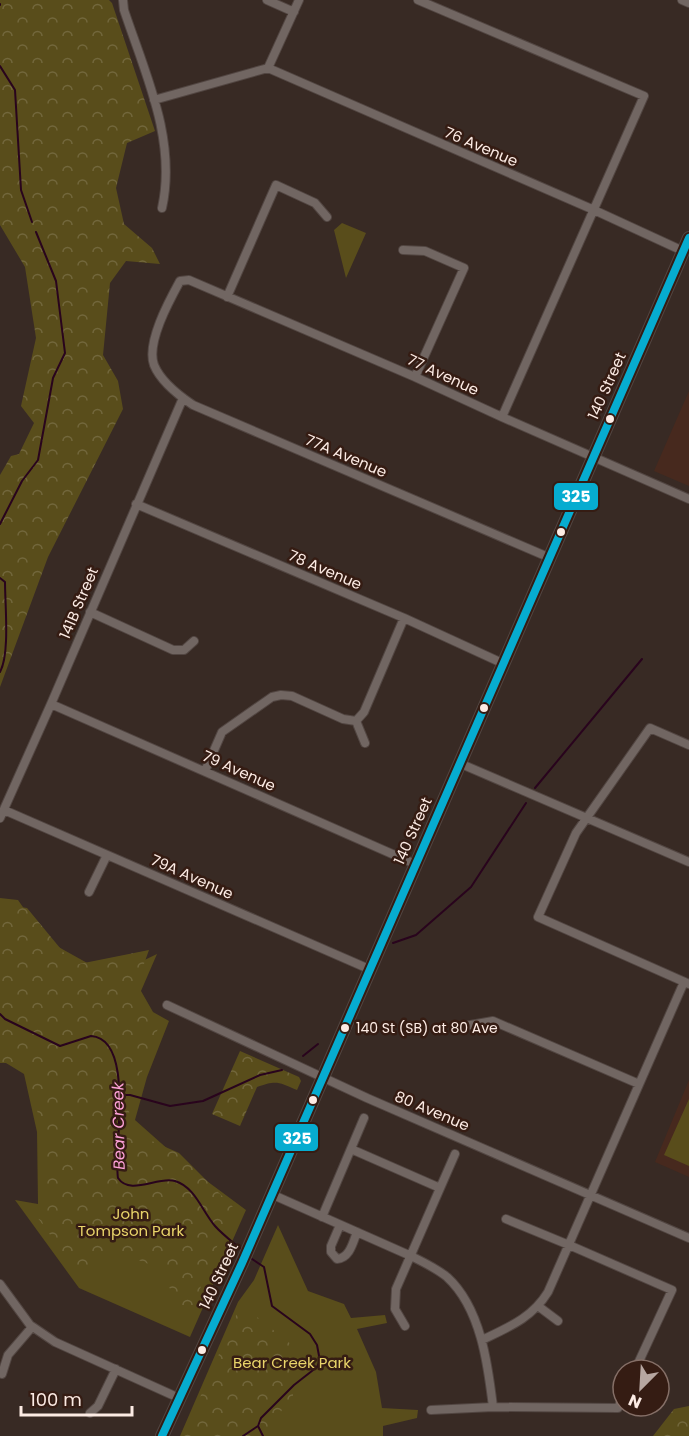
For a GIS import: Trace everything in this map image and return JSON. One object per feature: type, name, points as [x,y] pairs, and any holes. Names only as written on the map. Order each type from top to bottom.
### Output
[{"type":"main road","name":"140 Street","points":[[162,1436],[242,1263],[689,237]]},
{"type":"street","points":[[123,0],[124,10],[154,100],[165,146],[165,195],[162,208]]},
{"type":"street","points":[[267,0],[294,12]]},
{"type":"street","points":[[154,100],[268,68],[299,0]]},
{"type":"street","points":[[418,0],[644,96],[502,417]]},
{"type":"street","points":[[682,0],[689,3]]},
{"type":"street","name":"76 Avenue","points":[[268,68],[683,251]]},
{"type":"street","points":[[227,297],[276,185],[315,203],[327,217]]},
{"type":"street","points":[[403,250],[425,251],[464,268],[415,377]]},
{"type":"street","name":"77 Avenue","points":[[152,356],[158,328],[176,287],[184,279],[415,377],[689,500]]},
{"type":"street","name":"77A Avenue","points":[[152,356],[153,364],[159,375],[183,398],[204,410],[548,557]]},
{"type":"street","name":"141B Street","points":[[0,818],[183,398]]},
{"type":"street","name":"78 Avenue","points":[[136,504],[404,618],[502,663]]},
{"type":"street","points":[[90,612],[173,650],[184,650],[195,641]]},
{"type":"street","points":[[205,771],[222,732],[272,697],[292,696],[343,719],[356,720],[364,712],[404,618]]},
{"type":"street","name":"79 Avenue","points":[[51,704],[415,864]]},
{"type":"street","points":[[356,720],[365,743]]},
{"type":"street","points":[[482,1340],[514,1326],[538,1306],[553,1284],[639,1084],[687,983],[538,917],[576,833],[650,728],[689,744]]},
{"type":"street","points":[[459,763],[689,862]]},
{"type":"street","name":"79A Avenue","points":[[4,810],[369,969]]},
{"type":"street","points":[[89,892],[107,855]]},
{"type":"street","name":"80 Avenue","points":[[167,1005],[367,1098],[689,1238]]},
{"type":"street","points":[[465,1026],[493,1021],[639,1084]]},
{"type":"street","points":[[322,1217],[364,1118]]},
{"type":"street","points":[[351,1149],[440,1188]]},
{"type":"street","points":[[405,1326],[395,1309],[396,1289],[455,1154]]},
{"type":"street","points":[[271,1194],[440,1271],[454,1285],[466,1303],[482,1340],[493,1407]]},
{"type":"street","points":[[506,1219],[672,1290],[641,1358]]},
{"type":"street","points":[[340,1225],[331,1246],[331,1252],[337,1259],[343,1259],[347,1254],[357,1232]]},
{"type":"street","points":[[0,1284],[32,1327],[55,1342],[179,1398]]},
{"type":"street","points":[[538,1306],[558,1321]]},
{"type":"street","points":[[2,1374],[8,1355],[32,1327]]},
{"type":"street","points":[[90,1413],[98,1406],[116,1370]]},
{"type":"street","points":[[431,1410],[493,1407],[611,1408]]},
{"type":"shaded area","points":[[689,391],[689,486],[654,471]]},
{"type":"shaded area","points":[[689,1080],[689,1177],[655,1162]]},
{"type":"green space","points":[[0,0],[109,0],[112,3],[155,131],[127,143],[116,188],[124,224],[152,248],[160,264],[126,261],[110,283],[103,355],[118,381],[123,409],[48,557],[0,687],[0,475],[11,456],[19,454],[34,423],[21,406],[36,338],[25,267],[0,225]]},
{"type":"green space","points":[[342,223],[366,233],[346,278],[334,230]]},
{"type":"green space","name":"John Tompson Park","points":[[0,898],[18,900],[46,940],[89,964],[134,965],[157,954],[141,991],[153,1012],[169,1021],[147,1077],[135,1120],[188,1167],[246,1210],[190,1337],[79,1288],[15,1200],[38,1204],[37,1132],[24,1074],[6,1063],[0,1063]]},
{"type":"green space","name":"John Tompson Park","points":[[0,904],[27,908],[74,965],[149,950],[132,997],[160,1023],[128,1109],[136,1134],[179,1153],[233,1207],[187,1321],[159,1268],[112,1250],[90,1260],[86,1284],[32,1210],[43,1205],[44,1141],[28,1070],[0,1061]]},
{"type":"green space","points":[[240,1051],[299,1077],[301,1081],[297,1090],[277,1083],[257,1087],[240,1126],[212,1114]]},
{"type":"green space","points":[[689,1099],[689,1166],[664,1155]]},
{"type":"green space","name":"Bear Creek Park","points":[[278,1225],[308,1291],[344,1304],[351,1318],[385,1315],[387,1323],[357,1329],[376,1372],[382,1408],[418,1410],[417,1418],[383,1426],[383,1436],[180,1436],[238,1302],[254,1280]]},
{"type":"green space","points":[[241,1304],[292,1345],[293,1396],[262,1436],[183,1436]]},
{"type":"green space","points":[[689,1406],[689,1436],[653,1436],[667,1418],[671,1418],[674,1409]]},
{"type":"waterway","points":[[0,66],[15,90],[21,190],[32,222]]},
{"type":"waterway","points":[[0,524],[22,481],[38,460],[53,378],[65,353],[56,281],[36,232]]},
{"type":"waterway","points":[[0,578],[5,582],[6,629],[5,654],[0,672]]},
{"type":"waterway","points":[[535,788],[642,659]]},
{"type":"waterway","points":[[393,943],[416,935],[471,887],[526,803]]},
{"type":"waterway","name":"Bear Creek","points":[[0,1014],[5,1019],[60,1046],[91,1036],[105,1042],[114,1056],[118,1075],[120,1098],[118,1178],[123,1183],[137,1186],[168,1180],[182,1184],[193,1194],[215,1226],[243,1251]]},
{"type":"waterway","points":[[303,1056],[318,1044]]},
{"type":"waterway","points":[[120,1095],[130,1095],[170,1106],[203,1101],[260,1075],[282,1070]]},
{"type":"waterway","name":"Bear Creek","points":[[249,1257],[264,1267],[272,1306],[310,1334],[317,1345],[320,1361],[317,1367],[294,1385],[261,1418],[258,1426],[263,1436]]},
{"type":"waterway","points":[[243,1436],[258,1426]]},
{"type":"transit line","name":"325","points":[[162,1436],[242,1263],[689,238]]},
{"type":"place","name":"140 St (SB) at 80 Ave","points":[[345,1028]]}]
